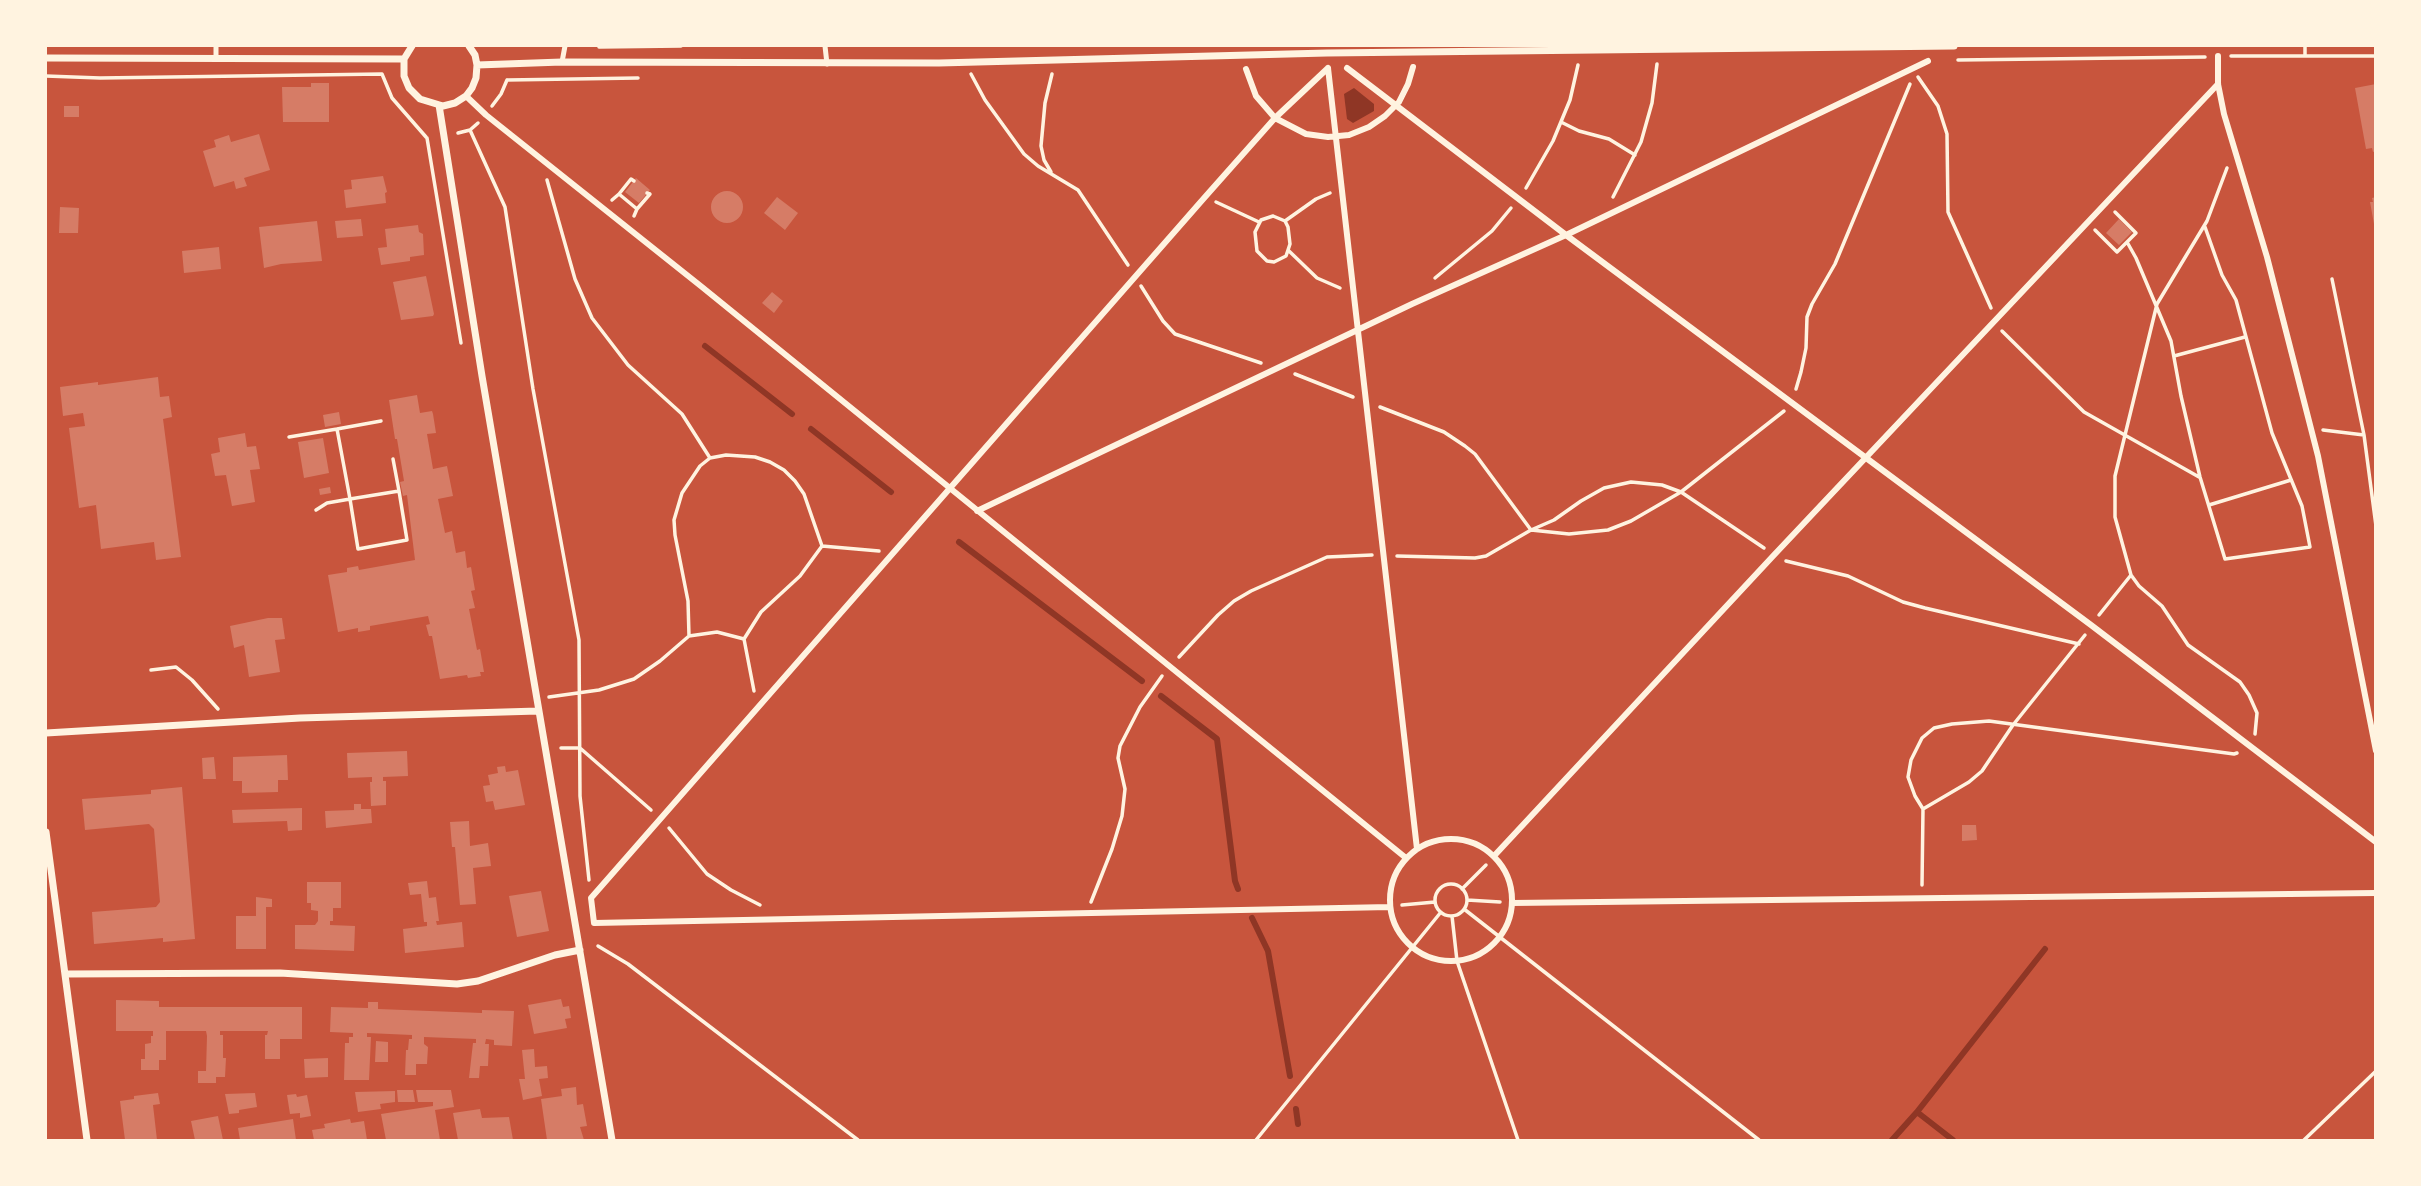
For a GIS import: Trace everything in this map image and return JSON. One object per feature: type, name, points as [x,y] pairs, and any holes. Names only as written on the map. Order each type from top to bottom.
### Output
[{"type":"street","points":[[412,46],[404,59],[404,76],[409,88],[420,99],[439,105],[455,103],[466,96],[476,78],[477,65],[471,46]]},
{"type":"street","points":[[477,65],[562,62],[939,63],[1327,53],[1954,46]]},
{"type":"street","points":[[2218,56],[2218,85],[2234,153],[2267,257],[2311,429],[2336,542],[2375,751]]},
{"type":"street","points":[[46,58],[404,59]]},
{"type":"street","points":[[977,511],[1412,304],[1566,236],[1928,61]]},
{"type":"street","points":[[1247,69],[1256,96],[1275,118],[1306,134],[1336,136],[1349,135],[1369,127],[1385,116],[1396,105],[1408,84],[1413,67]]},
{"type":"street","points":[[1390,907],[594,923],[591,898],[1275,118],[1328,68],[1417,849]]},
{"type":"street","points":[[1347,68],[1566,236],[2091,625],[2375,842]]},
{"type":"street","points":[[1494,856],[2218,85]]},
{"type":"street","points":[[466,96],[486,115],[1406,858]]},
{"type":"street","points":[[439,105],[538,711],[612,1140]]},
{"type":"street","points":[[46,733],[220,722],[538,711]]},
{"type":"street","points":[[46,832],[87,1140]]},
{"type":"street","points":[[1448,838],[1473,843],[1494,856],[1504,870],[1511,886],[1510,915],[1499,938],[1480,953],[1457,961],[1433,958],[1411,946],[1401,935],[1390,907],[1391,890],[1396,873],[1406,858],[1417,849],[1432,841],[1448,838]]},
{"type":"street","points":[[1512,903],[2375,893]]},
{"type":"street","points":[[66,974],[280,973],[457,984],[478,981],[555,955],[580,950]]},
{"type":"lane","points":[[216,46],[216,58]]},
{"type":"lane","points":[[562,62],[565,46]]},
{"type":"lane","points":[[825,46],[827,64]]},
{"type":"path","points":[[2305,46],[2305,56]]},
{"type":"path","points":[[1955,60],[2375,56]]},
{"type":"path","points":[[46,76],[100,78],[382,74],[392,98],[427,138],[470,130],[486,115],[504,87],[507,64]]},
{"type":"path","points":[[1601,218],[1641,142],[1652,103],[1657,64]]},
{"type":"path","points":[[1052,72],[1045,103],[1041,146],[1044,160],[1053,175]]},
{"type":"path","points":[[971,73],[985,100],[1018,146],[1038,166],[1078,190],[1085,198],[1163,321],[1175,334],[1279,368],[1455,438],[1475,454],[1531,530],[1569,534],[1608,530],[1681,492],[1779,417],[1791,403],[1801,372],[1807,317],[1835,264],[1915,72]]},
{"type":"path","points":[[1561,122],[1578,131],[1609,139],[1634,155]]},
{"type":"path","points":[[470,130],[505,207],[533,389],[579,640],[580,796],[591,898]]},
{"type":"path","points":[[1921,898],[1923,809],[1915,796],[1909,777],[1911,760],[1922,738],[1934,728],[1989,721],[2234,754],[2251,746],[2257,713],[2249,695],[2240,682],[2188,645],[2162,606],[2139,586],[2131,575],[2115,517],[2115,476],[2157,304],[2204,226],[2234,153]]},
{"type":"path","points":[[541,158],[575,279],[592,318],[628,365],[682,414],[710,458]]},
{"type":"path","points":[[619,194],[631,179],[634,181]]},
{"type":"path","points":[[1285,221],[1316,199],[1342,188]]},
{"type":"path","points":[[638,209],[650,194],[648,193]]},
{"type":"path","points":[[1205,197],[1259,222]]},
{"type":"path","points":[[2088,223],[2117,252],[2136,233],[2106,203]]},
{"type":"path","points":[[1289,251],[1274,262],[1261,257],[1257,251],[1255,232],[1259,222],[1273,216],[1285,221],[1288,227],[1289,251],[1317,278],[1354,294]]},
{"type":"path","points":[[2127,243],[2157,304],[2171,341],[2181,396],[2225,559],[2310,547],[2302,506],[2272,433],[2236,300],[2222,275],[2204,226]]},
{"type":"path","points":[[2332,279],[2364,435],[2375,526]]},
{"type":"path","points":[[2174,356],[2245,337]]},
{"type":"path","points":[[289,437],[381,421]]},
{"type":"path","points":[[337,429],[358,549],[407,540],[393,459]]},
{"type":"path","points":[[2311,429],[2364,435]]},
{"type":"path","points":[[689,636],[688,601],[674,520],[682,493],[700,466],[710,458],[726,455],[755,457],[784,470],[804,494],[822,546]]},
{"type":"path","points":[[2209,505],[2291,481]]},
{"type":"path","points":[[1086,913],[1112,849],[1122,816],[1125,789],[1118,758],[1120,746],[1140,707],[1170,667],[1234,601],[1327,557],[1486,556],[1554,520],[1581,500],[1604,488],[1631,482],[1646,482],[1681,492],[1774,555],[1793,564],[1848,576],[1925,608],[2079,644]]},
{"type":"path","points":[[316,510],[327,503],[399,491]]},
{"type":"path","points":[[822,546],[894,554]]},
{"type":"path","points":[[758,709],[744,639],[761,612],[800,576],[822,546]]},
{"type":"path","points":[[1923,809],[1969,782],[1982,771],[2013,725],[2131,575]]},
{"type":"path","points":[[537,699],[599,690],[634,678],[660,661],[689,636],[718,632],[744,639]]},
{"type":"path","points":[[151,670],[176,667],[218,706],[220,722]]},
{"type":"path","points":[[561,748],[580,747],[661,819],[707,874],[761,906]]},
{"type":"path","points":[[1462,888],[1494,856]]},
{"type":"path","points":[[1454,884],[1462,888],[1467,900],[1464,909],[1452,916],[1441,912],[1435,902],[1437,892],[1444,885],[1454,884]]},
{"type":"path","points":[[1467,900],[1512,903]]},
{"type":"path","points":[[1390,907],[1435,902]]},
{"type":"path","points":[[1464,909],[1759,1140]]},
{"type":"path","points":[[1256,1140],[1441,912]]},
{"type":"path","points":[[1452,916],[1457,961],[1518,1140]]},
{"type":"path","points":[[598,946],[628,964],[858,1140]]},
{"type":"path","points":[[2304,1140],[2375,1071]]},
{"type":"shaded area","points":[[1354,88],[1374,104],[1374,111],[1353,123],[1347,119],[1344,94]]},
{"type":"building","points":[[311,83],[329,83],[329,122],[283,122],[282,87],[311,87]]},
{"type":"building","points":[[2376,84],[2376,151],[2373,152],[2372,148],[2366,149],[2355,88]]},
{"type":"building","points":[[64,106],[79,106],[79,117],[64,117]]},
{"type":"building","points":[[259,134],[270,170],[244,178],[247,186],[236,189],[234,181],[214,187],[203,151],[216,147],[214,140],[229,135],[231,142]]},
{"type":"building","points":[[383,176],[387,192],[386,203],[346,208],[344,190],[352,189],[351,180]]},
{"type":"building","points":[[636,178],[650,190],[639,203],[625,192]]},
{"type":"building","points":[[727,191],[738,196],[743,207],[738,218],[727,223],[716,218],[711,207],[716,196]]},
{"type":"building","points":[[777,197],[798,213],[785,230],[764,213]]},
{"type":"building","points":[[2376,197],[2376,224],[2374,224],[2370,202]]},
{"type":"building","points":[[60,207],[79,208],[78,233],[59,233]]},
{"type":"building","points":[[361,219],[363,236],[337,238],[335,221]]},
{"type":"building","points":[[2119,219],[2132,232],[2119,245],[2106,233]]},
{"type":"building","points":[[317,221],[322,261],[264,268],[259,227]]},
{"type":"building","points":[[418,225],[419,232],[423,234],[424,255],[410,257],[410,261],[381,265],[378,248],[387,247],[385,229]]},
{"type":"building","points":[[219,247],[221,269],[184,273],[182,251]]},
{"type":"building","points":[[426,276],[433,316],[401,320],[393,282]]},
{"type":"building","points":[[772,292],[783,301],[774,313],[762,303]]},
{"type":"building","points":[[158,377],[160,397],[169,396],[172,417],[163,419],[181,557],[156,560],[154,542],[101,549],[96,505],[79,508],[69,428],[85,426],[83,413],[63,416],[60,387]]},
{"type":"building","points":[[417,395],[420,413],[432,411],[433,414],[436,433],[427,434],[433,469],[447,466],[453,496],[438,499],[445,533],[452,531],[456,553],[465,551],[467,568],[471,567],[475,590],[471,591],[475,608],[469,609],[477,650],[480,649],[484,672],[480,672],[481,676],[440,679],[432,636],[429,636],[426,625],[430,624],[428,616],[370,626],[370,630],[358,632],[358,628],[338,632],[328,575],[347,572],[347,568],[358,566],[359,570],[415,560],[407,495],[403,496],[400,482],[404,481],[389,400]]},
{"type":"building","points":[[339,412],[341,424],[325,427],[323,415]]},
{"type":"building","points":[[245,433],[247,447],[256,446],[260,469],[250,470],[255,502],[232,506],[226,475],[215,476],[211,454],[220,452],[218,438]]},
{"type":"building","points":[[323,438],[329,473],[304,478],[298,442]]},
{"type":"building","points":[[330,487],[331,493],[320,495],[319,489]]},
{"type":"building","points":[[268,618],[282,618],[285,639],[275,640],[280,672],[249,677],[244,645],[234,648],[230,626]]},
{"type":"building","points":[[407,751],[408,776],[383,777],[383,781],[386,781],[386,805],[371,806],[372,777],[348,778],[347,753]]},
{"type":"building","points":[[287,755],[288,780],[278,780],[278,792],[242,793],[242,781],[233,781],[233,757]]},
{"type":"building","points":[[214,757],[216,779],[203,779],[202,758]]},
{"type":"building","points":[[505,766],[506,772],[518,770],[525,805],[495,810],[493,801],[486,802],[483,786],[490,785],[488,775],[498,773],[497,767]]},
{"type":"building","points":[[182,787],[195,939],[163,942],[163,938],[94,944],[92,912],[156,907],[160,902],[154,829],[149,824],[85,830],[82,799],[151,794],[151,790]]},
{"type":"building","points":[[354,804],[361,804],[361,809],[371,809],[372,823],[326,828],[325,811],[354,810]]},
{"type":"building","points":[[302,808],[302,830],[288,831],[287,821],[233,823],[232,810]]},
{"type":"building","points":[[469,821],[470,846],[488,843],[491,866],[473,868],[476,904],[460,905],[450,822]]},
{"type":"building","points":[[1962,825],[1976,825],[1977,840],[1962,841]]},
{"type":"building","points":[[427,881],[429,898],[436,897],[439,921],[436,921],[437,925],[462,922],[464,947],[405,953],[403,929],[427,926],[427,922],[424,922],[421,894],[410,895],[408,883]]},
{"type":"building","points":[[307,882],[341,882],[341,908],[333,908],[333,921],[330,921],[330,925],[355,926],[354,951],[295,949],[295,925],[315,925],[318,921],[318,911],[311,910],[311,903],[307,903]]},
{"type":"building","points":[[541,891],[549,931],[517,937],[509,896]]},
{"type":"building","points":[[256,897],[272,899],[272,907],[266,907],[266,949],[236,949],[236,916],[256,916]]},
{"type":"building","points":[[561,999],[563,1007],[569,1006],[571,1018],[565,1019],[567,1028],[534,1034],[528,1005]]},
{"type":"building","points":[[116,1000],[159,1001],[159,1007],[302,1007],[302,1039],[280,1039],[280,1059],[265,1059],[265,1035],[268,1031],[220,1031],[220,1035],[223,1035],[223,1058],[226,1058],[225,1077],[216,1077],[216,1083],[198,1083],[198,1071],[206,1071],[206,1031],[166,1031],[166,1060],[159,1060],[159,1070],[141,1070],[141,1059],[145,1059],[145,1044],[151,1043],[153,1031],[116,1031]]},
{"type":"building","points":[[368,1002],[378,1002],[378,1009],[482,1013],[482,1010],[514,1011],[512,1046],[494,1045],[494,1040],[486,1039],[485,1044],[489,1044],[488,1066],[480,1066],[479,1078],[469,1078],[473,1043],[476,1043],[476,1039],[424,1037],[424,1044],[428,1047],[427,1064],[416,1064],[416,1075],[405,1075],[406,1050],[412,1035],[367,1033],[367,1037],[371,1037],[369,1080],[344,1080],[345,1043],[349,1043],[349,1037],[353,1037],[353,1033],[330,1032],[331,1007],[368,1008]]},
{"type":"building","points":[[376,1041],[388,1042],[388,1062],[375,1062]]},
{"type":"building","points":[[534,1049],[535,1067],[547,1066],[548,1078],[539,1079],[542,1096],[523,1100],[519,1079],[525,1079],[522,1050]]},
{"type":"building","points":[[328,1058],[328,1077],[305,1078],[304,1059]]},
{"type":"building","points":[[576,1087],[577,1105],[583,1104],[587,1126],[580,1127],[584,1140],[547,1140],[541,1099],[562,1096],[561,1089]]},
{"type":"building","points":[[397,1090],[413,1090],[415,1102],[398,1102]]},
{"type":"building","points":[[416,1090],[451,1090],[454,1107],[435,1110],[440,1140],[386,1140],[381,1114],[433,1106],[433,1102],[418,1102]]},
{"type":"building","points":[[395,1091],[395,1102],[380,1104],[381,1109],[358,1112],[355,1092]]},
{"type":"building","points":[[158,1093],[160,1104],[153,1105],[157,1140],[125,1140],[120,1101]]},
{"type":"building","points":[[255,1093],[257,1107],[229,1114],[225,1094]]},
{"type":"building","points":[[296,1094],[297,1097],[307,1095],[311,1116],[300,1118],[300,1113],[290,1114],[287,1095]]},
{"type":"building","points":[[480,1109],[482,1118],[509,1117],[513,1140],[458,1140],[453,1113]]},
{"type":"building","points":[[218,1116],[223,1140],[195,1140],[191,1121]]},
{"type":"building","points":[[293,1119],[296,1140],[240,1140],[238,1128]]},
{"type":"building","points":[[350,1119],[351,1123],[364,1121],[367,1140],[314,1140],[312,1130],[325,1128],[324,1124]]},
{"type":"waterway","points":[[705,346],[792,414]]},
{"type":"waterway","points":[[811,429],[891,492]]},
{"type":"waterway","points":[[959,542],[1142,681]]},
{"type":"waterway","points":[[1161,696],[1217,739],[1238,889]]},
{"type":"waterway","points":[[1252,918],[1268,951],[1290,1076]]},
{"type":"waterway","points":[[1917,1112],[2045,949]]},
{"type":"waterway","points":[[1296,1109],[1298,1124]]},
{"type":"waterway","points":[[1892,1140],[1917,1112],[1953,1140]]}]
